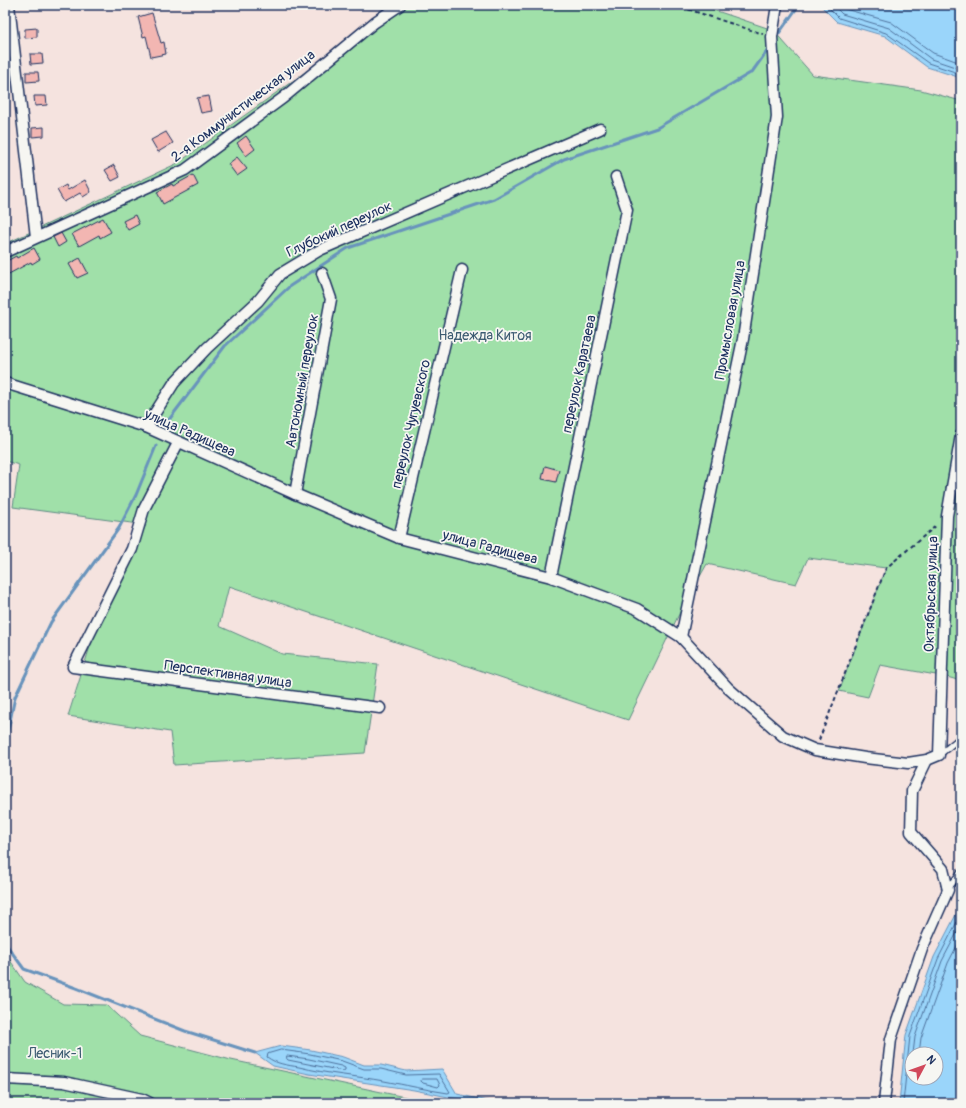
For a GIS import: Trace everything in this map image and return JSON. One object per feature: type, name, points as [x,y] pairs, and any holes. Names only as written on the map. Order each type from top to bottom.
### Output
[{"type":"street","points":[[10,5],[36,238]]},
{"type":"street","name":"2-я Коммунистическая улица","points":[[5,252],[185,170],[283,98],[375,22],[400,5]]},
{"type":"street","name":"Промысловая улица","points":[[681,637],[743,339],[775,132],[777,117],[772,37],[777,5]]},
{"type":"street","name":"Глубокий переулок","points":[[146,427],[174,383],[207,348],[258,302],[280,274],[320,250],[600,130]]},
{"type":"street","name":"переулок Каратаева","points":[[551,577],[627,210],[616,177]]},
{"type":"street","name":"переулок Чугуевского","points":[[399,538],[462,270]]},
{"type":"street","name":"Автономный переулок","points":[[295,494],[331,299],[322,273]]},
{"type":"street","name":"улица Радищева","points":[[5,382],[146,427],[295,494],[399,538],[551,577],[637,609],[681,637],[728,688],[777,732],[815,750],[908,763],[927,760],[940,755]]},
{"type":"street","name":"Октябрьская улица","points":[[940,755],[947,516],[961,435]]},
{"type":"street","name":"Перспективная улица","points":[[178,442],[144,509],[132,549],[72,667],[380,708]]},
{"type":"street","points":[[884,1103],[891,1039],[922,949],[948,890],[943,869],[911,832],[912,791],[927,760]]},
{"type":"street","points":[[5,1079],[64,1082],[142,1099],[150,1103]]},
{"type":"lane","points":[[940,755],[961,737]]},
{"type":"lane","points":[[948,890],[961,872]]},
{"type":"path","points":[[675,5],[772,37]]},
{"type":"path","points":[[815,750],[886,568],[947,516]]},
{"type":"green space","name":"Надежда Китоя","points":[[399,5],[699,5],[773,30],[813,75],[921,90],[961,101],[961,681],[947,677],[880,665],[868,697],[839,691],[886,568],[808,558],[796,584],[707,564],[681,610],[628,720],[229,586],[219,626],[282,654],[378,664],[365,753],[174,765],[170,732],[68,716],[101,612],[146,525],[13,507],[19,465],[5,461],[5,244],[178,163]]},
{"type":"green space","name":"Лесник-1","points":[[5,953],[25,982],[63,1004],[106,1005],[140,1036],[231,1060],[433,1103],[5,1103]]},
{"type":"water","points":[[820,5],[961,5],[961,78],[927,67],[885,36],[837,22]]},
{"type":"water","points":[[961,905],[961,1103],[899,1103],[904,1054],[904,1086],[944,1086],[944,1046],[905,1046],[906,1035],[934,957]]},
{"type":"water","points":[[281,1046],[311,1050],[343,1057],[364,1065],[381,1065],[406,1071],[442,1069],[457,1094],[497,1103],[478,1103],[414,1090],[309,1074],[273,1066],[255,1053]]},
{"type":"building","points":[[152,13],[161,43],[164,42],[166,54],[151,57],[146,36],[143,37],[138,17]]},
{"type":"building","points":[[37,28],[37,37],[25,38],[25,29]]},
{"type":"building","points":[[30,54],[42,54],[43,63],[31,64]]},
{"type":"building","points":[[26,72],[38,72],[39,81],[26,82]]},
{"type":"building","points":[[34,96],[46,96],[47,105],[35,106]]},
{"type":"building","points":[[209,96],[212,111],[201,113],[197,98]]},
{"type":"building","points":[[44,127],[44,136],[32,137],[32,128]]},
{"type":"building","points":[[166,132],[173,143],[158,152],[151,140]]},
{"type":"building","points":[[246,136],[255,149],[246,156],[237,143]]},
{"type":"building","points":[[237,157],[247,169],[237,176],[228,164]]},
{"type":"building","points":[[114,165],[120,177],[112,181],[105,170]]},
{"type":"building","points":[[193,175],[198,185],[163,204],[157,192],[172,184],[173,186]]},
{"type":"building","points":[[85,180],[91,192],[83,197],[80,193],[64,202],[57,190],[66,185],[68,190]]},
{"type":"building","points":[[135,215],[139,224],[128,230],[123,221]]},
{"type":"building","points":[[103,218],[111,232],[100,238],[99,235],[79,246],[72,234]]},
{"type":"building","points":[[61,233],[66,242],[58,247],[53,237]]},
{"type":"building","points":[[34,248],[40,259],[32,264],[31,262],[5,276],[5,262],[16,256],[17,258]]},
{"type":"building","points":[[80,258],[88,273],[77,278],[69,264]]},
{"type":"building","points":[[545,466],[559,470],[556,482],[542,479]]},
{"type":"waterway","points":[[775,39],[799,5]]},
{"type":"waterway","points":[[168,421],[225,346],[290,286],[348,248],[494,199],[564,159],[657,128],[752,72],[770,47]]},
{"type":"waterway","points":[[5,745],[15,697],[51,622],[119,528],[136,495],[156,446]]},
{"type":"waterway","points":[[5,943],[24,969],[185,1031],[255,1053]]}]
